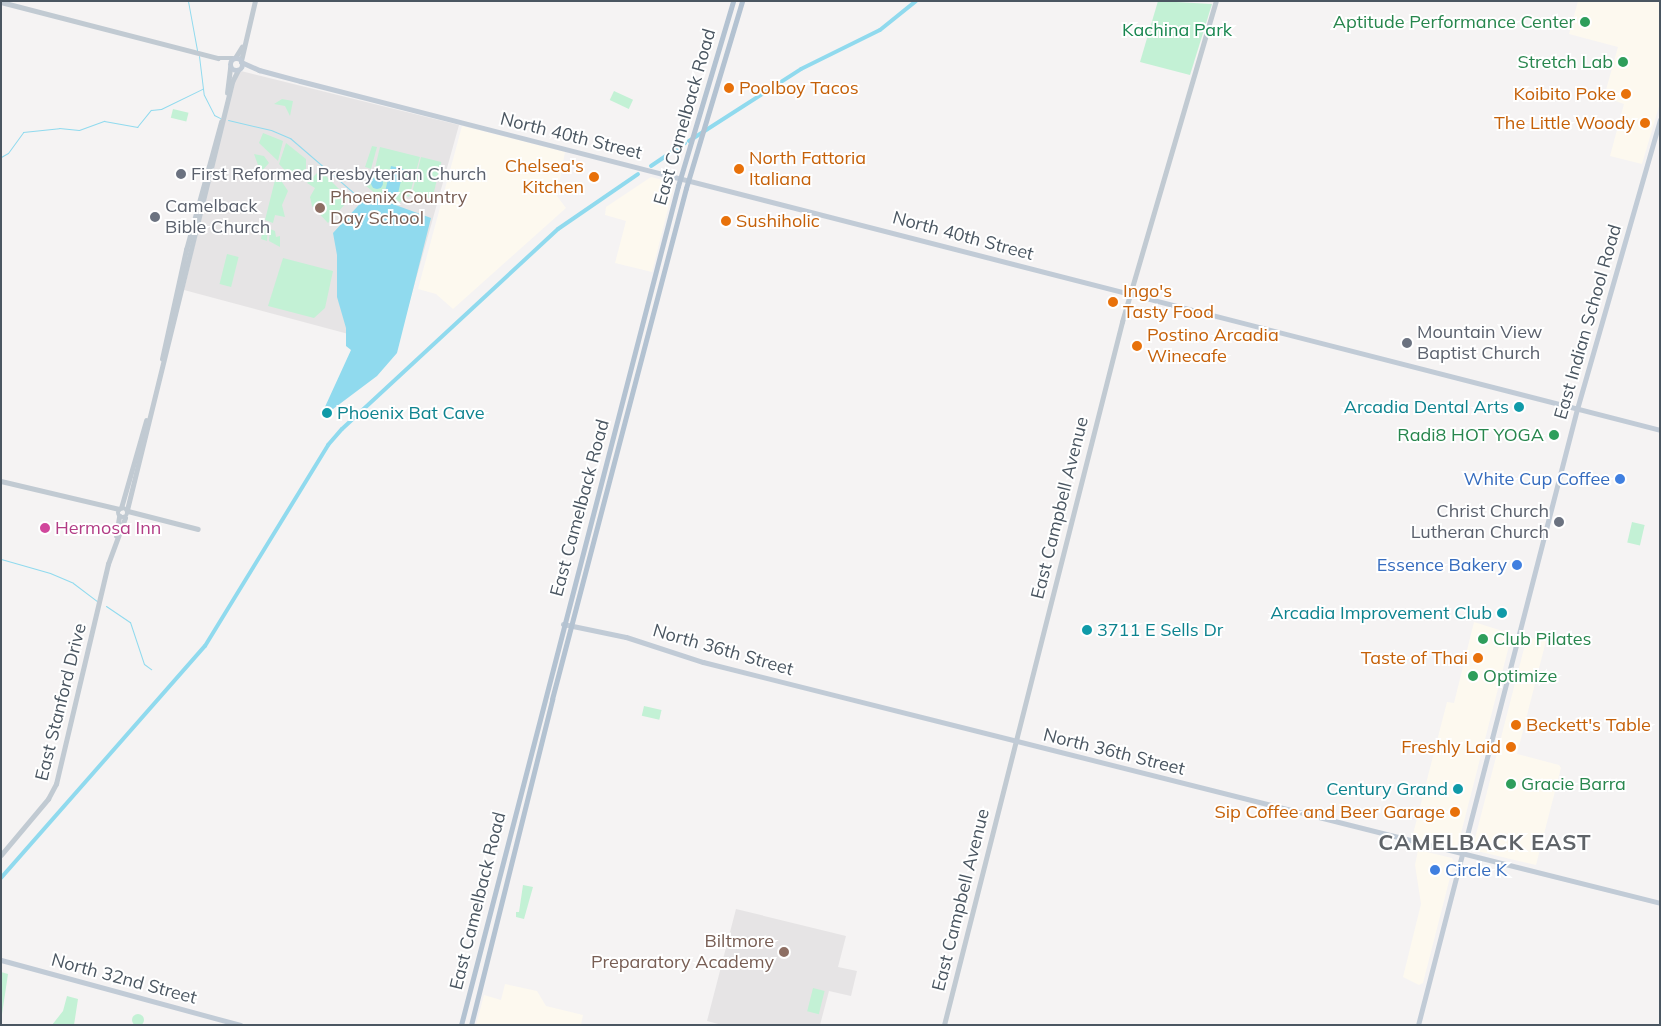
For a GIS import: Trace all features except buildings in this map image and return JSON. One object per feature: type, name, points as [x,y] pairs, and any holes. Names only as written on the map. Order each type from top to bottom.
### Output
[{"type":"main road","name":"East Camelback Road","points":[[461,1025],[563,624],[680,178],[733,1]]},
{"type":"main road","name":"East Camelback Road","points":[[471,1025],[542,739],[688,180],[742,1]]},
{"type":"main road","name":"North 40th Street","points":[[234,58],[259,70]]},
{"type":"main road","points":[[230,66],[234,58]]},
{"type":"main road","points":[[239,69],[241,61]]},
{"type":"main road","name":"North 40th Street","points":[[230,66],[239,69],[259,70],[1660,430]]},
{"type":"main road","name":"East Indian School Road","points":[[1418,1025],[1578,409],[1660,120]]},
{"type":"main road","points":[[653,280],[662,283]]},
{"type":"main road","name":"North 36th Street","points":[[563,624],[1014,741],[1660,903]]},
{"type":"main road","points":[[534,737],[542,739]]},
{"type":"main road","points":[[485,930],[494,933]]},
{"type":"main road","name":"North 32nd Street","points":[[1,960],[240,1025]]},
{"type":"street","points":[[241,61],[242,47],[255,1]]},
{"type":"street","name":"East Campbell Avenue","points":[[944,1025],[1014,741],[1130,294],[1216,1]]},
{"type":"street","points":[[1,2],[218,58],[234,58],[242,47]]},
{"type":"street","points":[[218,58],[230,66]]},
{"type":"street","name":"East Stanford Drive","points":[[162,359],[186,250],[224,115],[230,66]]},
{"type":"street","name":"East Stanford Drive","points":[[1,855],[48,799],[56,784],[116,540],[127,514],[162,359],[232,82],[239,69]]},
{"type":"street","name":"East Stanford Drive","points":[[116,540],[118,515],[149,413]]},
{"type":"street","points":[[1,481],[104,507],[120,508],[127,514]]},
{"type":"street","points":[[104,507],[118,515],[135,514],[198,529]]},
{"type":"shaded area","points":[[1578,1],[1660,1],[1660,103],[1642,164],[1610,156],[1624,104],[1604,97],[1618,47],[1569,34]]},
{"type":"shaded area","name":"Phoenix Country Day School","points":[[241,71],[459,125],[397,347],[184,290],[235,78]]},
{"type":"shaded area","points":[[462,126],[565,152],[557,196],[566,208],[453,309],[436,294],[418,289]]},
{"type":"shaded area","points":[[651,177],[671,182],[674,185],[652,272],[615,263],[626,221],[605,215],[606,207]]},
{"type":"shaded area","points":[[1474,622],[1512,634],[1458,845],[1454,847],[1412,838],[1447,702],[1454,703]]},
{"type":"shaded area","points":[[1527,637],[1546,641],[1517,754],[1559,765],[1561,768],[1536,865],[1477,851],[1473,846]]},
{"type":"shaded area","points":[[1418,850],[1452,858],[1454,862],[1423,983],[1419,985],[1403,977],[1421,904],[1415,865]]},
{"type":"shaded area","name":"Biltmore Preparatory Academy","points":[[736,909],[846,936],[838,967],[857,971],[851,996],[829,991],[820,1025],[722,1025],[707,1021]]},
{"type":"shaded area","points":[[505,984],[537,991],[546,1006],[583,1015],[581,1025],[476,1025],[484,995],[501,1000]]},
{"type":"green space","name":"Kachina Park","points":[[1158,1],[1212,4],[1190,75],[1140,62]]},
{"type":"green space","points":[[614,91],[633,100],[629,109],[610,100]]},
{"type":"green space","points":[[282,99],[293,101],[290,116],[285,106],[274,104]]},
{"type":"green space","points":[[173,109],[189,113],[186,122],[171,118]]},
{"type":"green space","points":[[263,133],[283,141],[278,161],[259,143]]},
{"type":"green space","points":[[286,143],[306,159],[306,170],[294,180],[279,164]]},
{"type":"green space","points":[[372,146],[377,147],[371,169],[365,167]]},
{"type":"green space","points":[[380,147],[420,157],[409,197],[403,195],[401,202],[378,196],[364,184],[374,172]]},
{"type":"green space","points":[[254,154],[264,156],[269,163],[260,173],[253,171],[258,165]]},
{"type":"green space","points":[[421,157],[441,162],[432,199],[412,194]]},
{"type":"green space","points":[[320,170],[347,197],[348,201],[328,223],[312,206],[310,197],[315,188],[307,183]]},
{"type":"green space","points":[[275,180],[282,182],[288,191],[282,205],[285,217],[275,215],[273,223],[265,220]]},
{"type":"green space","points":[[264,223],[268,223],[267,241],[261,239]]},
{"type":"green space","points":[[270,229],[275,231],[276,237],[280,236],[280,247],[269,241]]},
{"type":"green space","points":[[227,254],[239,257],[231,287],[220,284]]},
{"type":"green space","points":[[283,258],[333,271],[325,308],[314,318],[268,306]]},
{"type":"green space","points":[[1632,522],[1645,525],[1640,545],[1627,542]]},
{"type":"green space","points":[[644,706],[662,710],[659,720],[642,716]]},
{"type":"green space","points":[[523,885],[533,887],[524,919],[516,917],[516,912],[519,912]]},
{"type":"green space","points":[[1,972],[8,974],[1,1021]]},
{"type":"green space","points":[[813,988],[825,991],[819,1014],[807,1011]]},
{"type":"green space","points":[[67,996],[78,999],[74,1025],[52,1025],[63,1011]]},
{"type":"green space","points":[[136,1014],[140,1014],[144,1020],[140,1026],[136,1026],[132,1022],[132,1018]]},
{"type":"water","points":[[391,166],[404,169],[397,196],[385,193]]},
{"type":"water","points":[[375,177],[379,177],[383,183],[379,189],[375,189],[371,185],[371,181]]},
{"type":"water","points":[[368,195],[431,218],[397,353],[377,376],[329,412],[324,409],[351,350],[346,346],[346,328],[337,297],[337,255],[333,233]]},
{"type":"waterway","points":[[188,1],[197,50]]},
{"type":"waterway","points":[[689,141],[801,69],[880,30],[916,1]]},
{"type":"waterway","points":[[199,56],[204,95],[214,115],[220,118]]},
{"type":"waterway","points":[[1,157],[8,153],[23,132],[59,128],[79,130],[104,121],[137,127],[151,110],[161,109],[202,89]]},
{"type":"waterway","points":[[228,120],[271,130],[290,138],[363,201]]},
{"type":"waterway","points":[[651,166],[685,143]]},
{"type":"waterway","points":[[1,878],[205,646],[328,445],[342,429],[558,229],[638,174]]},
{"type":"waterway","points":[[1,559],[50,573],[73,583],[97,601]]},
{"type":"waterway","points":[[106,606],[130,622],[144,664],[151,669]]},
{"type":"place","name":"Aptitude Performance Center","points":[[1585,22]]},
{"type":"place","name":"Stretch Lab","points":[[1623,62]]},
{"type":"place","name":"Poolboy Tacos","points":[[729,88]]},
{"type":"place","name":"Koibito Poke","points":[[1626,94]]},
{"type":"place","name":"The Little Woody","points":[[1645,123]]},
{"type":"place","name":"North Fattoria Italiana","points":[[739,169]]},
{"type":"place","name":"First Reformed Presbyterian Church","points":[[181,174]]},
{"type":"place","name":"Chelsea's Kitchen","points":[[594,177]]},
{"type":"place","name":"Phoenix Country Day School","points":[[320,208]]},
{"type":"place","name":"Camelback Bible Church","points":[[155,217]]},
{"type":"place","name":"Sushiholic","points":[[726,221]]},
{"type":"place","name":"Ingo's Tasty Food","points":[[1113,302]]},
{"type":"place","name":"Mountain View Baptist Church","points":[[1407,343]]},
{"type":"place","name":"Postino Arcadia Winecafe","points":[[1137,346]]},
{"type":"place","name":"Arcadia Dental Arts","points":[[1519,407]]},
{"type":"place","name":"Phoenix Bat Cave","points":[[327,413]]},
{"type":"place","name":"Radi8 HOT YOGA","points":[[1554,435]]},
{"type":"place","name":"White Cup Coffee","points":[[1620,479]]},
{"type":"place","name":"Christ Church Lutheran Church","points":[[1559,522]]},
{"type":"place","name":"Hermosa Inn","points":[[45,528]]},
{"type":"place","name":"Essence Bakery","points":[[1517,565]]},
{"type":"place","name":"Arcadia Improvement Club","points":[[1502,613]]},
{"type":"place","name":"3711 E Sells Dr","points":[[1087,630]]},
{"type":"place","name":"Club Pilates","points":[[1483,639]]},
{"type":"place","name":"Taste of Thai","points":[[1478,658]]},
{"type":"place","name":"Optimize","points":[[1473,676]]},
{"type":"place","name":"Beckett's Table","points":[[1516,725]]},
{"type":"place","name":"Freshly Laid","points":[[1511,747]]},
{"type":"place","name":"Gracie Barra","points":[[1511,784]]},
{"type":"place","name":"Century Grand","points":[[1458,789]]},
{"type":"place","name":"Sip Coffee and Beer Garage","points":[[1455,812]]},
{"type":"place","name":"Circle K","points":[[1435,870]]},
{"type":"place","name":"Biltmore Preparatory Academy","points":[[784,952]]},
{"type":"district","name":"CAMELBACK EAST","points":[[1485,843]]}]
